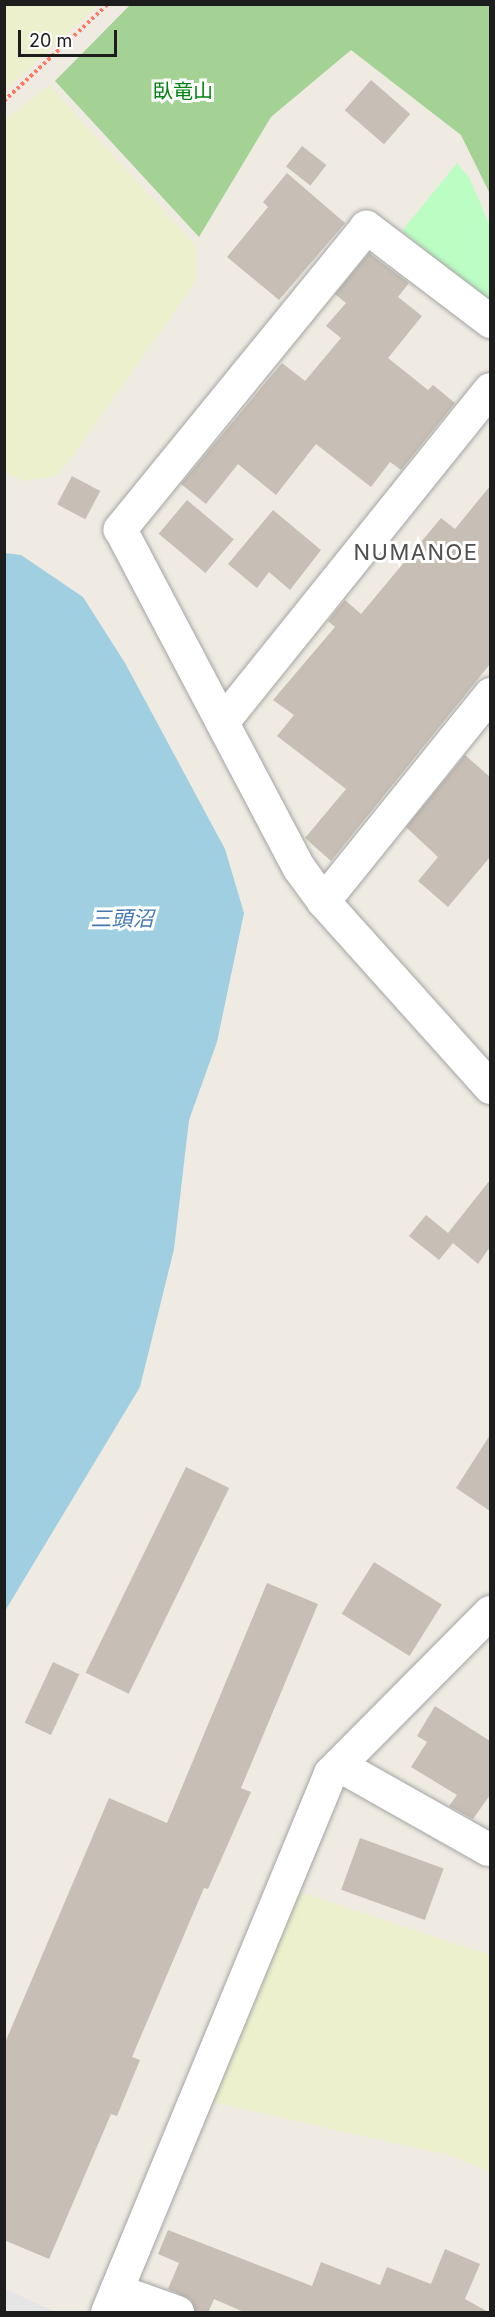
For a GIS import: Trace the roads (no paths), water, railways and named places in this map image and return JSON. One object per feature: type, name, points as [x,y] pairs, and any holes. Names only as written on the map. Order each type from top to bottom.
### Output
[{"type":"street","points":[[490,321],[366,227],[120,529],[299,868],[323,901],[490,1087]]},
{"type":"street","points":[[222,722],[490,389]]},
{"type":"street","points":[[323,901],[490,694]]},
{"type":"street","points":[[177,2313],[112,2301],[330,1773],[490,1612]]},
{"type":"street","points":[[339,1765],[488,1849]]},
{"type":"water","name":"三頭沼","points":[[5,553],[21,555],[83,597],[125,663],[225,849],[244,913],[217,1042],[189,1120],[174,1249],[140,1387],[5,1611]]},
{"type":"district","name":"NUMANOE","points":[[416,553]]},
{"type":"park label","name":"臥竜山","points":[[183,91]]}]
